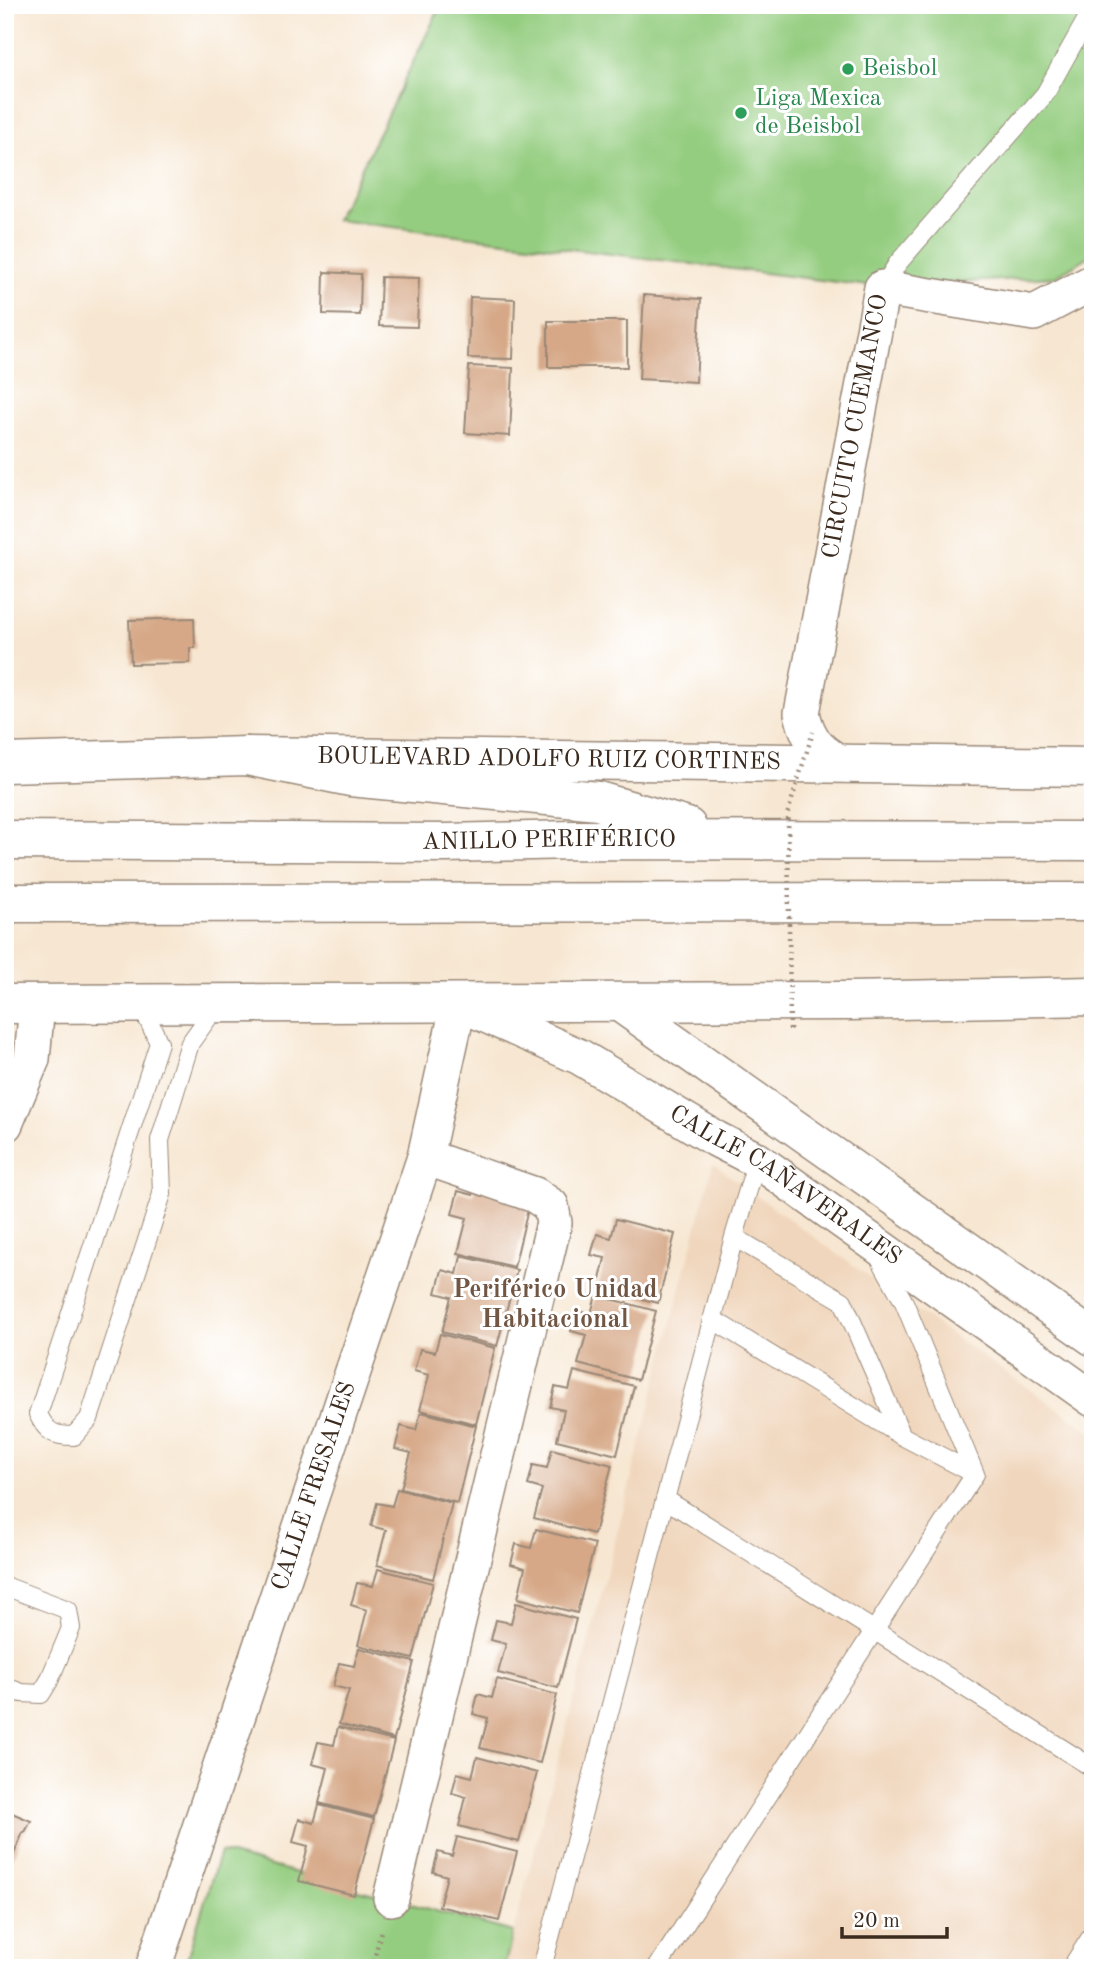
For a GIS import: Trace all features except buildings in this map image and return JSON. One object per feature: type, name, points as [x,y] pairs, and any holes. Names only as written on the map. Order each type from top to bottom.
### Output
[{"type":"main road","name":"BOULEVARD ADOLFO RUIZ CORTINES","points":[[5,764],[247,756],[1093,767]]},
{"type":"main road","points":[[247,756],[350,777],[597,801],[732,840]]},
{"type":"main road","name":"ANILLO PERIFÉRICO","points":[[5,840],[446,843],[572,840],[1093,841]]},
{"type":"main road","points":[[5,903],[1093,902]]},
{"type":"main road","points":[[21,1004],[617,1002],[1093,996]]},
{"type":"street","name":"CIRCUITO CUEMANCO","points":[[753,764],[808,716],[882,288],[1034,313],[1093,282]]},
{"type":"street","name":"CIRCUITO CUEMANCO","points":[[808,716],[802,713],[810,739],[820,751],[847,765]]},
{"type":"street","name":"CALLE CAÑAVERALES","points":[[617,1002],[1093,1338]]},
{"type":"street","name":"CALLE CAÑAVERALES","points":[[459,1003],[580,1058],[716,1139],[757,1160],[1091,1396]]},
{"type":"street","name":"CALLE FRESALES","points":[[153,1968],[425,1157],[459,1003]]},
{"type":"street","points":[[5,1124],[32,1059],[21,1004]]},
{"type":"street","points":[[716,1139],[746,1095]]},
{"type":"street","points":[[391,1898],[554,1223],[551,1206],[535,1195],[425,1157]]},
{"type":"street","points":[[1014,1343],[1058,1314],[1093,1313]]},
{"type":"lane","points":[[882,288],[898,264],[1045,94],[1093,8]]},
{"type":"lane","points":[[141,1004],[159,1043],[38,1414],[43,1426],[57,1436],[74,1436],[89,1419],[162,1194],[160,1140],[190,1043],[218,1004]]},
{"type":"lane","points":[[542,1968],[734,1237],[757,1160]]},
{"type":"lane","points":[[734,1237],[844,1301],[902,1436]]},
{"type":"lane","points":[[870,1241],[904,1302],[975,1474]]},
{"type":"lane","points":[[712,1320],[902,1436],[975,1474]]},
{"type":"lane","points":[[657,1968],[975,1474]]},
{"type":"lane","points":[[665,1499],[1093,1768]]},
{"type":"lane","points":[[5,1586],[68,1610],[71,1628],[49,1681],[40,1694],[22,1693],[5,1687]]},
{"type":"lane","points":[[1071,1968],[1093,1934]]},
{"type":"path","points":[[790,1031],[788,812],[808,716]]},
{"type":"shaded area","points":[[713,1164],[904,1302],[1093,1433],[1093,1968],[504,1968]]},
{"type":"green space","name":"Liga Mexica de Beisbol","points":[[441,5],[1093,5],[1093,254],[1054,277],[877,287],[336,220]]},
{"type":"green space","points":[[220,1852],[513,1932],[504,1968],[184,1968]]},
{"type":"place","name":"Beisbol","points":[[848,69]]},
{"type":"place","name":"Liga Mexica de Beisbol","points":[[741,113]]},
{"type":"district","name":"Periférico Unidad Habitacional","points":[[555,1305]]}]
